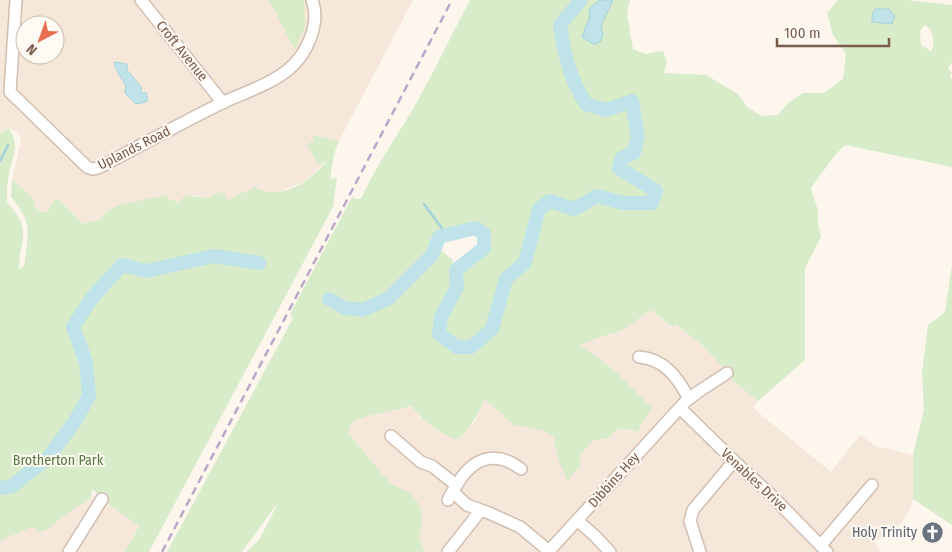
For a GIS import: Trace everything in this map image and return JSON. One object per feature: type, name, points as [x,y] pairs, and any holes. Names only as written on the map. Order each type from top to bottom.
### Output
[{"type":"street","points":[[5,93],[16,0]]},
{"type":"street","name":"Croft Avenue","points":[[141,0],[223,103]]},
{"type":"street","points":[[223,103],[264,84],[290,69],[306,49],[311,38],[314,22],[312,0]]},
{"type":"street","name":"Uplands Road","points":[[5,93],[92,169],[223,103]]},
{"type":"street","points":[[645,355],[669,369],[681,384],[689,399]]},
{"type":"street","name":"Dibbins Hey","points":[[548,552],[689,399],[728,373]]},
{"type":"street","name":"Venables Drive","points":[[680,408],[824,548]]},
{"type":"street","points":[[391,436],[398,451],[432,466],[452,492],[467,505],[520,527],[548,552]]},
{"type":"street","points":[[452,492],[472,468],[482,460],[492,457],[514,468]]},
{"type":"street","points":[[700,552],[690,521],[693,510],[734,462]]},
{"type":"street","points":[[824,548],[872,486]]},
{"type":"street","points":[[69,552],[102,499]]},
{"type":"street","points":[[448,552],[481,510]]},
{"type":"street","points":[[577,520],[610,552]]},
{"type":"shaded area","points":[[0,0],[413,0],[339,141],[312,135],[331,157],[305,181],[276,193],[263,192],[255,187],[226,201],[223,191],[207,198],[193,195],[179,202],[168,199],[166,195],[108,210],[101,219],[82,224],[58,198],[48,212],[42,212],[35,206],[33,199],[12,180],[21,141],[19,134],[9,128],[0,133]]},
{"type":"shaded area","points":[[651,310],[671,327],[675,324],[702,345],[725,369],[731,379],[758,401],[753,408],[831,472],[860,435],[880,449],[881,447],[913,455],[913,499],[908,514],[899,526],[875,541],[880,552],[426,552],[419,539],[422,524],[400,487],[390,483],[348,433],[352,422],[411,406],[421,418],[473,425],[485,398],[514,425],[544,431],[553,436],[559,461],[580,456],[592,441],[609,438],[619,427],[637,432],[652,408],[614,370],[581,345],[621,331]]},
{"type":"shaded area","points":[[94,495],[139,526],[125,552],[0,552],[0,541],[78,506]]},
{"type":"green space","points":[[269,0],[304,0],[305,26],[295,50]]},
{"type":"green space","points":[[470,0],[630,0],[627,13],[633,49],[646,54],[663,51],[667,61],[664,73],[706,75],[738,94],[747,107],[762,116],[778,115],[788,103],[803,93],[824,93],[843,79],[846,54],[833,35],[827,13],[838,0],[907,0],[952,5],[952,62],[948,68],[952,73],[950,78],[952,79],[952,167],[845,145],[835,155],[811,188],[818,211],[821,237],[805,268],[805,360],[758,401],[731,379],[725,369],[702,345],[675,324],[672,327],[651,310],[621,331],[581,345],[614,370],[652,408],[637,432],[628,429],[622,430],[619,427],[609,438],[592,441],[580,456],[581,465],[567,481],[559,461],[553,436],[544,431],[514,425],[485,399],[470,427],[456,440],[431,426],[411,406],[352,422],[348,433],[390,483],[412,494],[421,508],[422,524],[419,539],[426,552],[246,552],[259,540],[279,501],[242,552],[167,552],[293,318],[290,314],[352,197],[361,199],[379,164],[413,109]],"holes":[[[925,25],[933,37],[933,48],[931,51],[921,45],[920,31]],[[475,228],[484,234],[484,248],[456,270],[452,259],[435,246],[439,237]]]},
{"type":"green space","name":"Brotherton Park","points":[[9,128],[15,146],[8,181],[7,202],[20,220],[22,227],[19,269],[24,266],[28,230],[23,215],[11,197],[12,180],[34,199],[35,206],[41,212],[48,212],[50,206],[57,198],[83,224],[101,219],[108,210],[123,204],[167,195],[168,199],[179,202],[186,195],[207,198],[223,191],[227,200],[255,187],[267,192],[280,192],[307,180],[328,160],[319,165],[307,145],[314,140],[312,135],[339,141],[334,154],[330,179],[337,178],[333,207],[149,552],[125,552],[139,526],[112,507],[92,489],[91,498],[43,532],[32,527],[0,541],[0,133]]},
{"type":"green space","points":[[952,264],[952,525],[913,499],[913,455],[924,409],[922,373],[928,325],[945,312]]},
{"type":"water","points":[[600,0],[613,0],[601,26],[603,35],[600,42],[595,45],[582,37],[589,18],[590,8]]},
{"type":"water","points":[[875,9],[889,9],[895,16],[892,24],[872,22]]},
{"type":"water","points":[[115,62],[127,64],[127,70],[142,88],[141,93],[146,93],[148,99],[146,102],[136,104],[125,93],[126,85],[118,73]]},
{"type":"waterway","points":[[329,299],[345,308],[362,310],[388,299],[432,255],[439,237],[475,228],[484,234],[484,248],[456,270],[457,287],[441,317],[439,334],[457,347],[471,347],[492,329],[506,279],[525,262],[539,209],[550,201],[574,209],[597,196],[623,203],[652,203],[656,191],[619,168],[622,158],[634,153],[638,137],[632,101],[606,110],[586,104],[572,75],[560,25],[581,0]]},
{"type":"waterway","points":[[0,161],[8,145]]},
{"type":"waterway","points":[[424,204],[446,234]]},
{"type":"waterway","points":[[0,488],[12,486],[48,458],[75,421],[89,396],[86,362],[73,327],[91,299],[122,265],[146,271],[214,256],[259,263]]},
{"type":"railway","points":[[162,552],[452,0]]},
{"type":"place","name":"Holy Trinity","points":[[933,532]]}]
